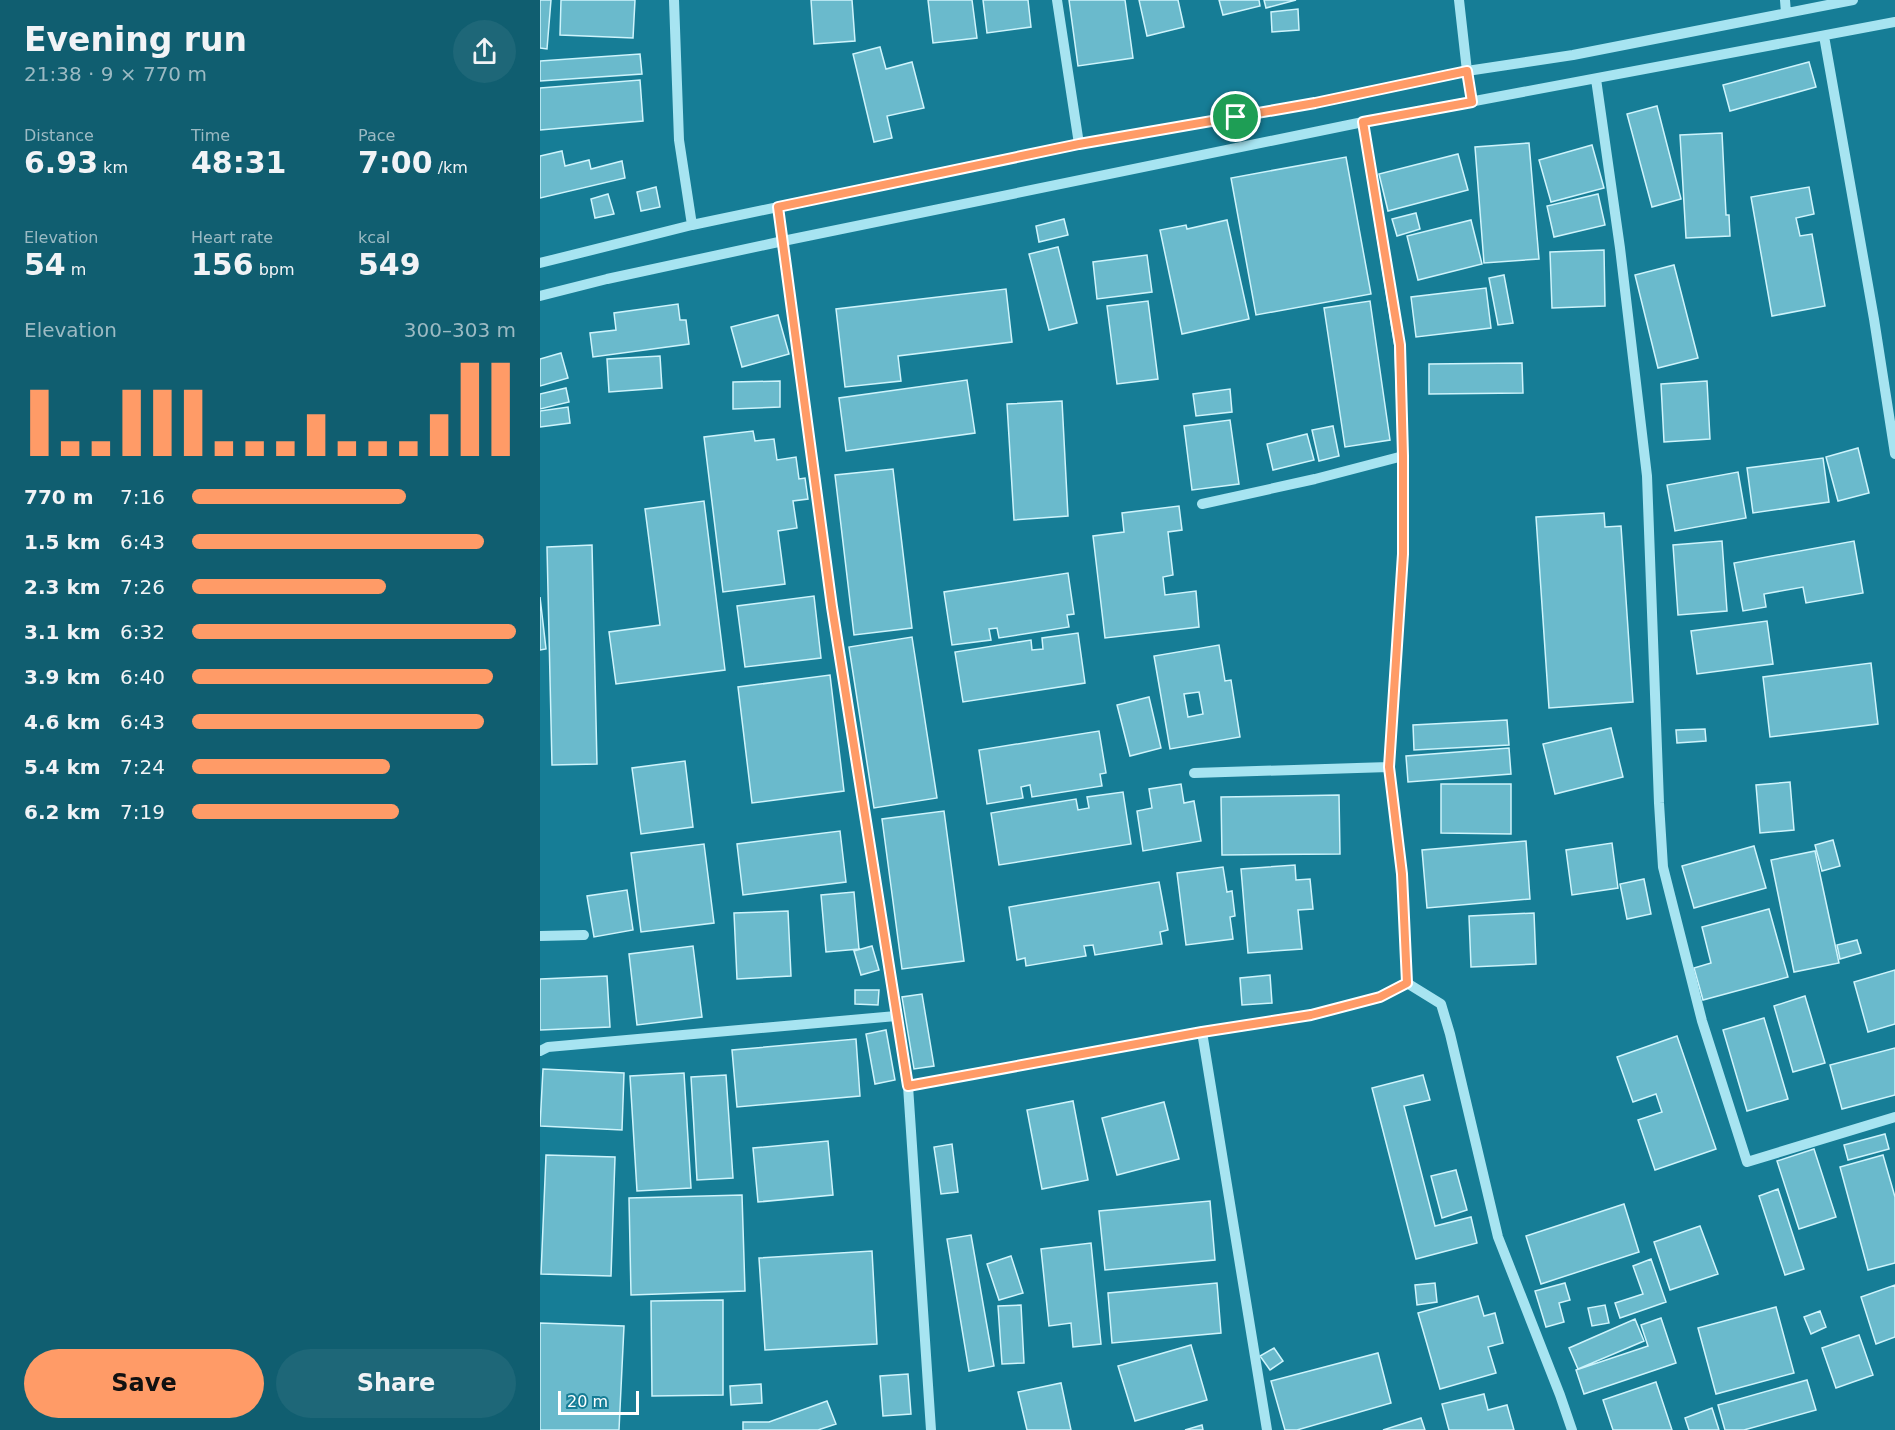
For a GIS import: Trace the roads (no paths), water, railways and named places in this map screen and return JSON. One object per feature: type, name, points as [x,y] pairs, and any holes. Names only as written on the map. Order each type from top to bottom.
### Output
[{"type":"street","points":[[674,0],[679,140],[692,225]]},
{"type":"street","points":[[1057,0],[1079,144]]},
{"type":"street","points":[[1459,0],[1472,102]]},
{"type":"street","points":[[1785,0],[1786,13]]},
{"type":"street","points":[[540,263],[692,225],[1079,144],[1315,103],[1467,71],[1574,55],[1853,0]]},
{"type":"street","points":[[540,297],[607,279],[783,241],[1363,122],[1895,22]]},
{"type":"street","points":[[1824,36],[1892,419],[1895,454]]},
{"type":"street","points":[[1596,79],[1620,248],[1647,476],[1663,867],[1702,1021],[1747,1162],[1895,1117]]},
{"type":"street","points":[[1363,122],[1400,345],[1403,554],[1389,767],[1402,874],[1407,983]]},
{"type":"street","points":[[778,207],[832,607],[908,1086],[931,1430]]},
{"type":"street","points":[[1202,504],[1316,479],[1403,456]]},
{"type":"street","points":[[1194,773],[1389,767]]},
{"type":"street","points":[[540,936],[584,936]]},
{"type":"street","points":[[908,1086],[1202,1032],[1311,1015],[1380,997],[1407,983]]},
{"type":"street","points":[[1407,983],[1441,1005],[1450,1034],[1498,1237],[1572,1430]]},
{"type":"street","points":[[540,1051],[548,1047],[896,1016]]},
{"type":"street","points":[[1202,1032],[1267,1430]]}]
